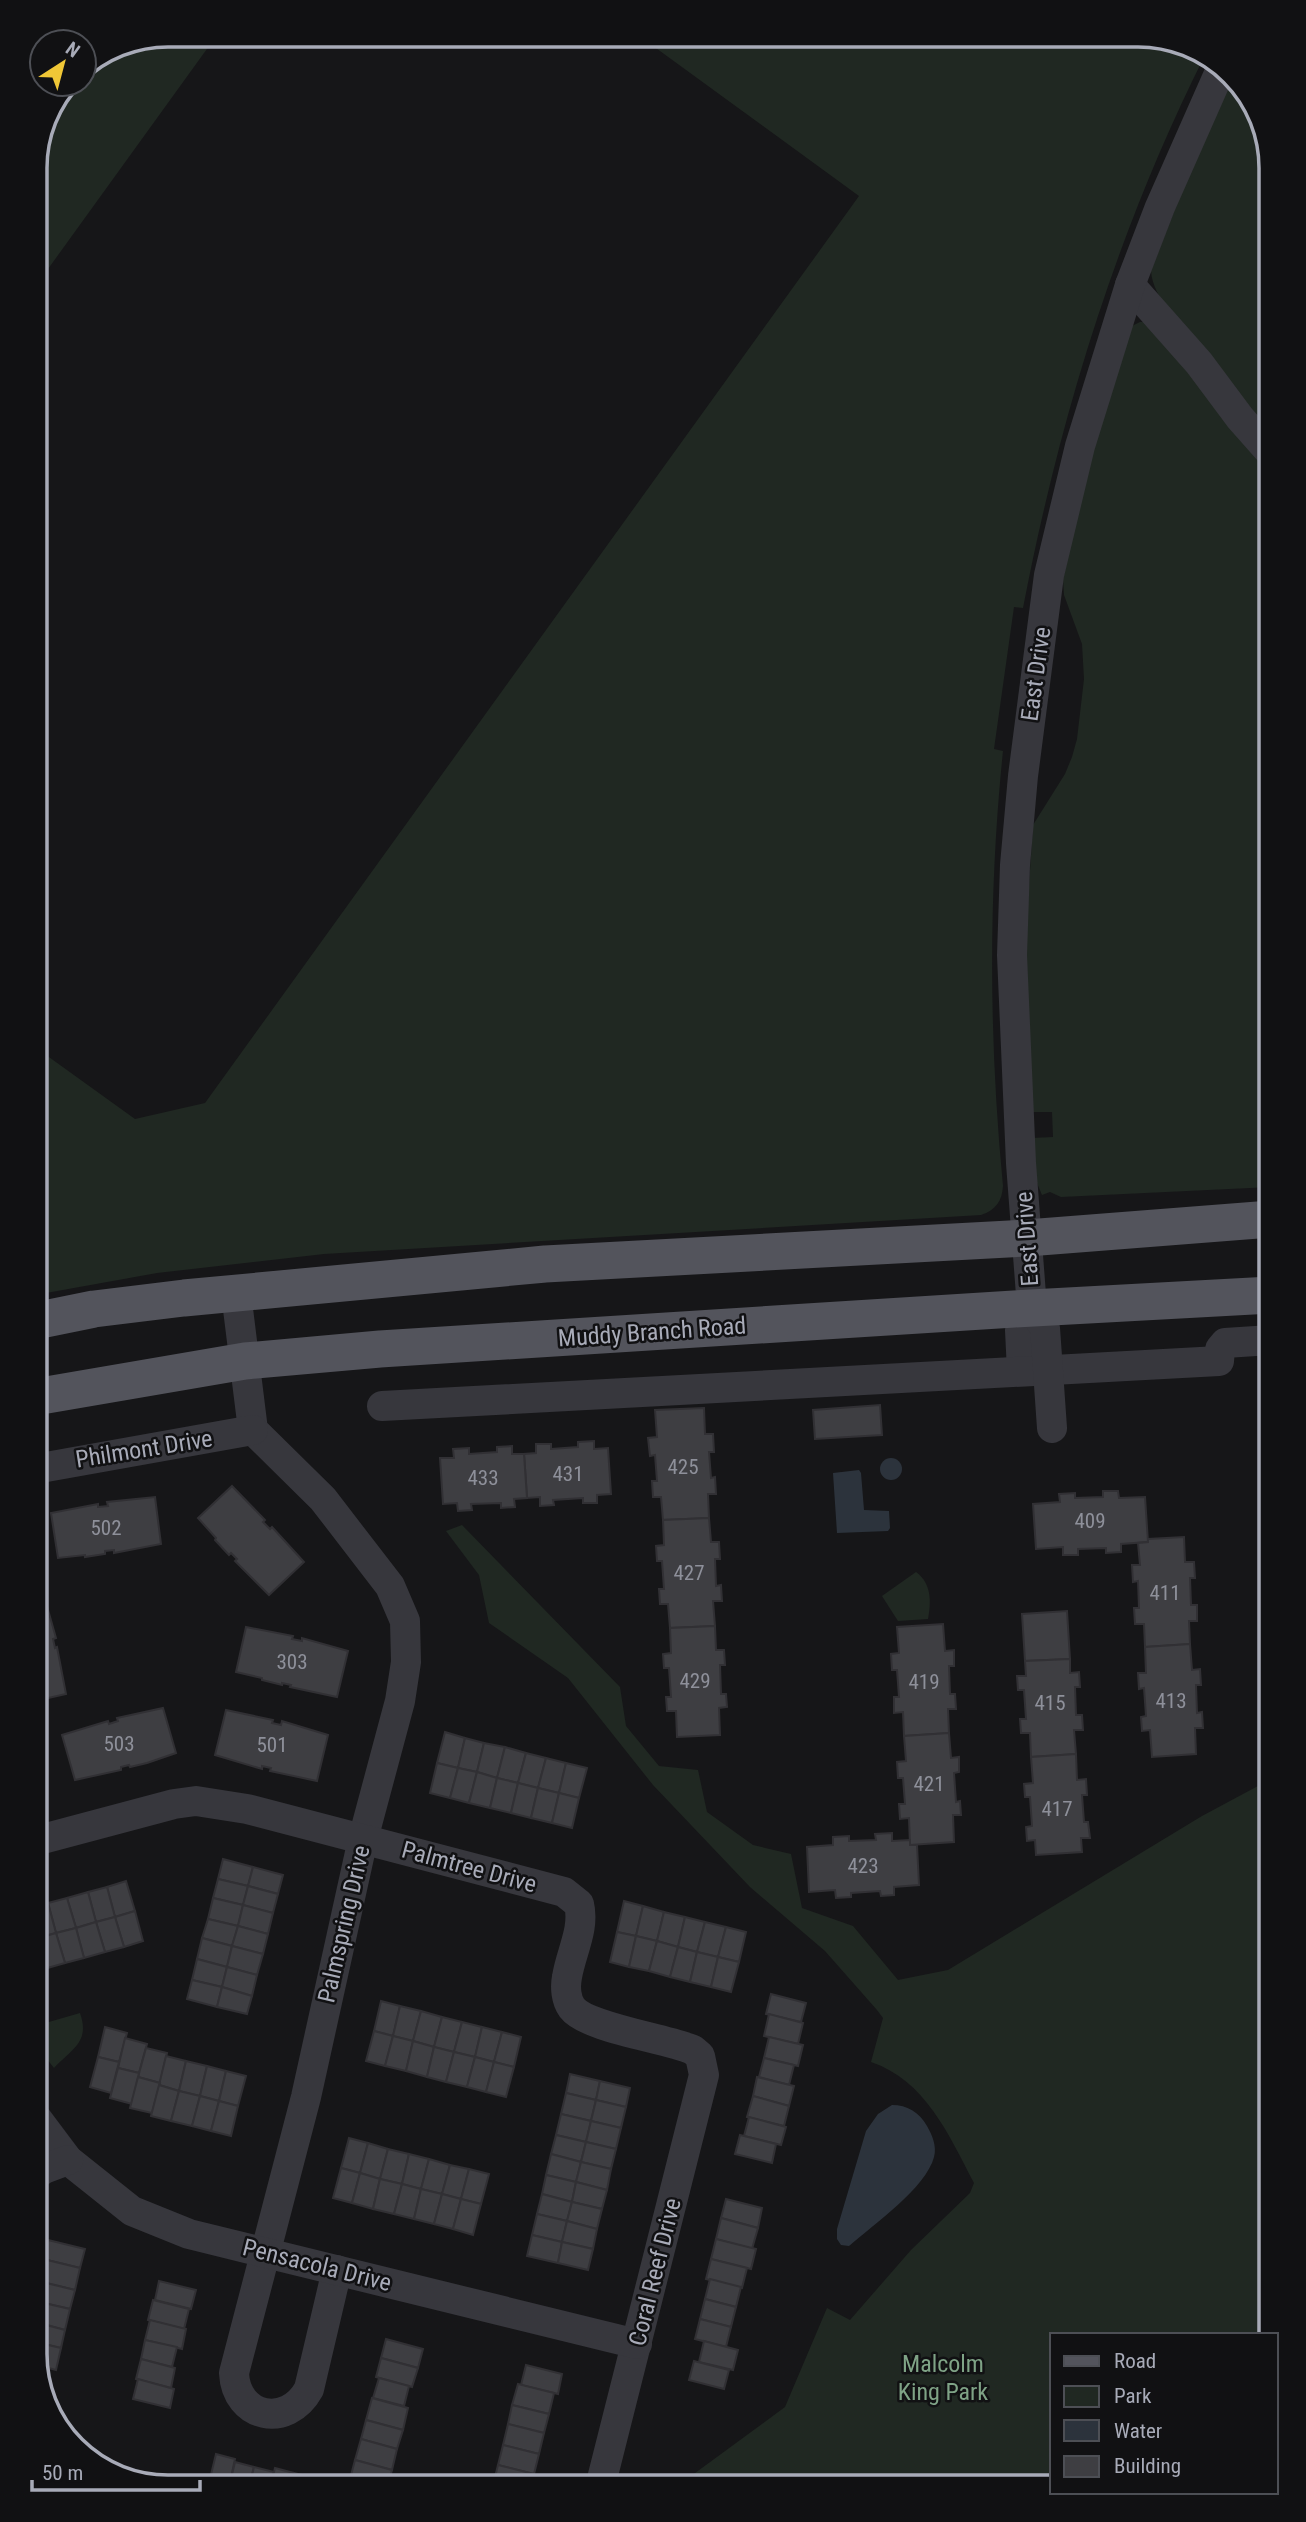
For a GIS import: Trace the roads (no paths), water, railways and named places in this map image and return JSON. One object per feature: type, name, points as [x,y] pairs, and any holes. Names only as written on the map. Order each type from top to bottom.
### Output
[{"type":"main road","points":[[47,1318],[94,1309],[236,1293],[545,1264],[1027,1238],[1259,1221]]},
{"type":"main road","name":"Muddy Branch Road","points":[[47,1395],[245,1361],[380,1349],[1259,1296]]},
{"type":"street","name":"East Drive","points":[[1052,1428],[1035,1371],[1045,1328],[1032,1308],[1014,1047],[1012,955],[1015,864],[1023,776],[1049,575],[1080,446],[1130,285],[1218,78]]},
{"type":"street","points":[[1130,285],[1199,363],[1259,439]]},
{"type":"street","points":[[236,1293],[253,1430]]},
{"type":"street","points":[[382,1406],[1219,1361],[1220,1349],[1225,1343],[1259,1341]]},
{"type":"street","name":"Philmont Drive","points":[[47,1467],[253,1430]]},
{"type":"street","name":"Palmspring Drive","points":[[253,1430],[323,1499],[390,1586],[405,1621],[406,1662],[400,1701],[363,1839],[306,2097],[234,2373],[235,2385],[247,2404],[274,2415],[295,2409],[304,2400],[309,2389],[337,2270]]},
{"type":"street","name":"Palmtree Drive","points":[[47,1838],[174,1804],[196,1801],[247,1809],[564,1892],[579,1903],[582,1922],[566,1978],[568,1999],[572,2008],[588,2019],[686,2047],[699,2056]]},
{"type":"street","name":"Coral Reef Drive","points":[[603,2474],[704,2075],[699,2056]]},
{"type":"street","name":"Pensacola Drive","points":[[47,2132],[68,2160],[132,2211],[189,2234],[637,2344]]},
{"type":"street","points":[[47,2168],[68,2160]]},
{"type":"water","points":[[891,1458],[899,1461],[902,1469],[899,1477],[891,1480],[883,1477],[880,1469],[883,1461]]},
{"type":"water","points":[[859,1470],[864,1510],[889,1511],[888,1531],[837,1533],[833,1473]]},
{"type":"water","points":[[892,2105],[912,2110],[924,2121],[934,2141],[934,2157],[921,2181],[910,2193],[849,2246],[841,2245],[837,2239],[837,2229],[866,2131],[878,2114]]},
{"type":"park label","name":"Malcolm King Park","points":[[943,2378]]}]
